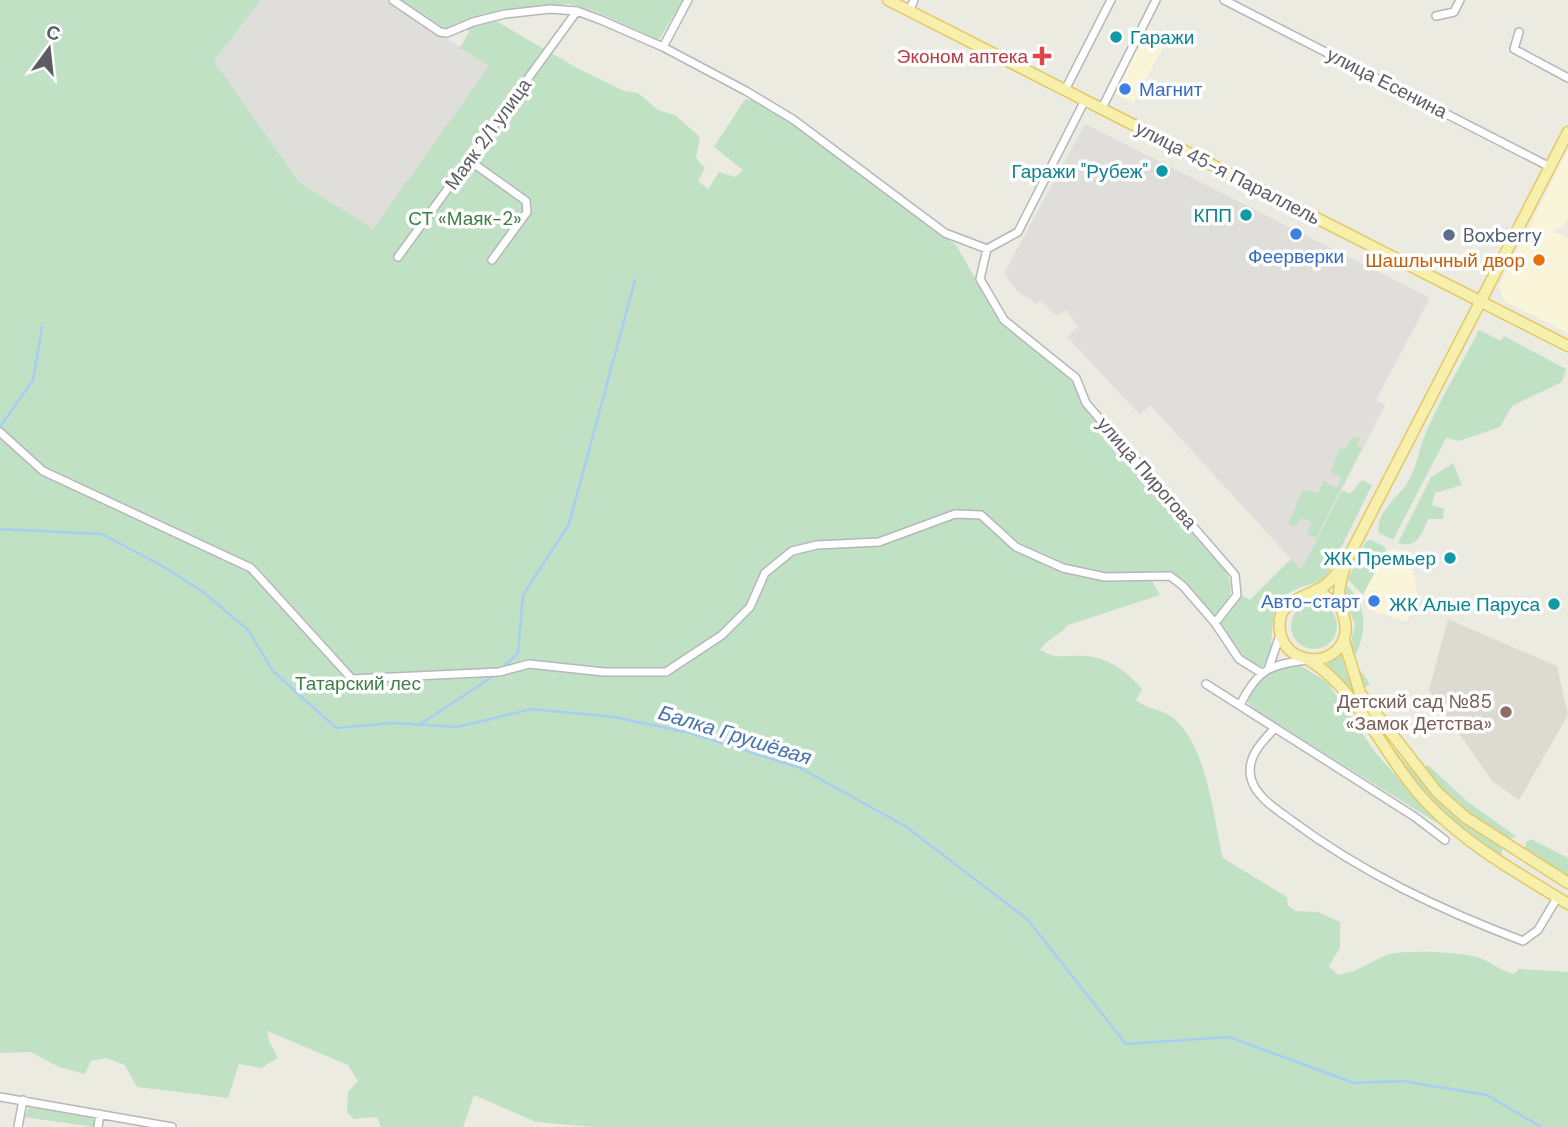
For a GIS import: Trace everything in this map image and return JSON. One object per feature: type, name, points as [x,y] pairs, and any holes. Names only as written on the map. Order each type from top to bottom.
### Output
[{"type":"main road","name":"улица 45-я Параллель","points":[[888,0],[1568,346]]},
{"type":"main road","points":[[1568,132],[1348,558],[1339,591],[1346,624],[1344,640],[1360,694],[1414,766],[1465,817],[1568,884]]},
{"type":"main road","points":[[1348,558],[1326,584],[1287,605],[1282,613],[1280,633],[1288,649],[1336,680],[1428,804],[1485,853],[1568,904]]},
{"type":"main road","points":[[1303,594],[1324,595],[1341,608]]},
{"type":"main road","points":[[1308,660],[1327,657],[1344,640]]},
{"type":"street","points":[[393,0],[440,32],[447,33],[473,22],[505,14],[550,9],[577,11],[663,47],[794,120],[945,233],[987,249],[1018,232],[1085,100]]},
{"type":"street","points":[[663,47],[688,0]]},
{"type":"street","points":[[909,11],[914,0]]},
{"type":"street","points":[[1065,90],[1111,0]]},
{"type":"street","points":[[1102,108],[1156,0]]},
{"type":"street","name":"улица Есенина","points":[[1224,0],[1550,167]]},
{"type":"street","points":[[1436,16],[1454,12],[1460,0]]},
{"type":"street","name":"Маяк 2/1 улица","points":[[398,257],[577,11]]},
{"type":"street","points":[[1519,32],[1514,49],[1568,78]]},
{"type":"street","points":[[470,161],[526,201],[527,212],[492,260]]},
{"type":"street","name":"улица Пирогова","points":[[987,249],[980,279],[1004,320],[1076,378],[1086,403],[1231,569],[1238,587],[1237,594],[1214,624]]},
{"type":"street","points":[[0,432],[43,471],[251,568],[352,679],[499,672],[529,664],[604,673],[666,672],[713,644],[750,607],[765,572],[792,551],[817,545],[879,542],[955,514],[981,515],[1016,547],[1063,568],[1105,577],[1170,576],[1190,593],[1239,659],[1260,672]]},
{"type":"street","points":[[1269,667],[1280,633]]},
{"type":"street","points":[[1240,705],[1260,672],[1269,667],[1308,660]]},
{"type":"street","points":[[1206,684],[1415,817],[1445,841]]},
{"type":"street","points":[[1275,728],[1260,744],[1250,762],[1256,789],[1274,807],[1345,858],[1425,901],[1523,942],[1538,930],[1557,898]]},
{"type":"street","points":[[1507,866],[1516,851]]},
{"type":"street","points":[[0,1097],[172,1127]]},
{"type":"street","points":[[18,1127],[23,1100]]},
{"type":"street","points":[[98,1127],[100,1114]]},
{"type":"shaded area","points":[[261,0],[386,0],[490,66],[373,230],[299,182],[214,61]]},
{"type":"shaded area","points":[[1148,29],[1167,40],[1133,103],[1114,93]]},
{"type":"shaded area","points":[[1085,124],[1430,298],[1376,400],[1385,405],[1301,570],[1150,405],[1140,415],[1067,337],[1078,327],[1066,310],[1057,316],[1040,301],[1037,304],[1018,292],[1004,273]]},
{"type":"shaded area","points":[[1568,150],[1568,217],[1563,226],[1552,230],[1568,239],[1568,333],[1504,301],[1499,286]]},
{"type":"shaded area","points":[[1393,549],[1405,552],[1411,559],[1417,594],[1407,622],[1367,609],[1363,595],[1386,551]]},
{"type":"shaded area","name":"Детский сад №85 «Замок Детства»","points":[[1448,619],[1557,666],[1568,715],[1519,800],[1492,781],[1429,690]]},
{"type":"green space","name":"Татарский лес","points":[[0,0],[261,0],[214,61],[299,182],[373,229],[489,66],[460,48],[469,32],[460,22],[447,28],[439,27],[398,0],[683,0],[659,40],[594,11],[569,4],[496,11],[496,21],[577,68],[624,91],[638,93],[658,110],[675,115],[700,137],[696,158],[705,168],[698,181],[708,189],[719,172],[735,177],[743,170],[714,147],[745,99],[753,100],[793,123],[956,245],[1003,326],[1065,373],[1074,384],[1081,403],[1112,440],[1110,443],[1223,567],[1230,581],[1228,600],[1212,617],[1192,590],[1179,578],[1161,573],[1148,574],[1160,595],[1068,625],[1040,650],[1057,656],[1093,657],[1109,662],[1124,671],[1142,689],[1136,700],[1169,715],[1182,727],[1200,760],[1212,801],[1223,858],[1287,897],[1288,906],[1296,911],[1318,912],[1340,922],[1340,948],[1329,966],[1338,975],[1359,969],[1387,955],[1419,952],[1472,956],[1514,974],[1519,969],[1568,972],[1568,1127],[594,1127],[536,1122],[474,1095],[463,1127],[381,1127],[377,1117],[354,1119],[347,1112],[348,1092],[358,1081],[348,1065],[267,1031],[278,1058],[261,1068],[239,1064],[228,1098],[137,1087],[125,1065],[106,1058],[91,1061],[85,1074],[59,1067],[31,1052],[0,1053]]},
{"type":"green space","points":[[1479,330],[1501,341],[1504,336],[1566,369],[1562,382],[1512,406],[1500,427],[1459,441],[1446,438],[1393,540],[1379,533],[1380,520],[1408,483],[1433,417]]},
{"type":"green space","points":[[1353,437],[1360,438],[1357,445],[1362,448],[1316,538],[1307,534],[1312,522],[1301,518],[1295,527],[1288,524],[1303,489],[1318,494],[1324,481],[1337,488],[1342,478],[1331,472],[1339,450],[1345,448]]},
{"type":"green space","points":[[1453,463],[1462,485],[1435,493],[1432,505],[1444,509],[1443,519],[1428,519],[1418,539],[1409,544],[1398,543],[1431,477]]},
{"type":"green space","points":[[1362,480],[1372,485],[1328,574],[1319,581],[1289,593],[1277,607],[1268,664],[1258,668],[1245,663],[1218,629],[1220,619],[1239,594],[1250,600],[1291,559],[1301,570],[1342,490],[1350,494]]},
{"type":"green space","points":[[1371,540],[1385,547],[1386,551],[1363,595],[1348,579],[1366,541]]},
{"type":"green space","points":[[1345,584],[1353,592],[1362,610],[1363,630],[1353,660],[1370,684],[1363,689],[1349,650],[1355,624],[1343,596]]},
{"type":"green space","points":[[1314,603],[1330,610],[1337,626],[1330,642],[1314,649],[1298,642],[1291,626],[1298,610]]},
{"type":"green space","points":[[1342,655],[1347,675],[1356,693],[1405,762],[1434,794],[1502,848],[1502,855],[1499,856],[1463,833],[1427,799],[1326,665]]},
{"type":"green space","points":[[1286,665],[1301,666],[1327,682],[1375,752],[1439,824],[1251,708],[1247,699],[1258,682],[1268,673]]},
{"type":"green space","points":[[1428,765],[1468,802],[1517,837],[1506,839],[1461,807],[1441,789],[1425,767]]},
{"type":"green space","points":[[1531,839],[1568,858],[1568,880],[1525,850],[1526,842]]},
{"type":"green space","points":[[29,1107],[91,1117],[95,1121],[94,1127],[24,1117]]},
{"type":"waterway","points":[[502,668],[518,653],[523,595],[569,524],[635,280]]},
{"type":"waterway","points":[[0,427],[33,380],[42,327]]},
{"type":"waterway","name":"Балка Грушёвая","points":[[0,529],[102,534],[162,566],[202,591],[248,630],[273,671],[336,728],[393,723],[457,727],[532,709],[614,717],[690,733],[800,768],[905,826],[1027,919],[1126,1044],[1229,1037],[1354,1083],[1402,1081],[1487,1095],[1541,1127]]},
{"type":"waterway","points":[[419,725],[495,675]]},
{"type":"place","name":"Гаражи","points":[[1116,37]]},
{"type":"place","name":"Эконом аптека","points":[[1042,56]]},
{"type":"place","name":"Магнит","points":[[1125,89]]},
{"type":"place","name":"Гаражи \"Рубеж\"","points":[[1162,171]]},
{"type":"place","name":"КПП","points":[[1246,215]]},
{"type":"place","name":"Феерверки","points":[[1296,234]]},
{"type":"place","name":"Boxberry","points":[[1449,235]]},
{"type":"place","name":"Шашлычный двор","points":[[1539,260]]},
{"type":"place","name":"ЖК Премьер","points":[[1450,558]]},
{"type":"place","name":"Авто-старт","points":[[1374,601]]},
{"type":"place","name":"ЖК Алые Паруса","points":[[1554,604]]},
{"type":"place","name":"Детский сад №85 «Замок Детства»","points":[[1506,712]]},
{"type":"park label","name":"СТ «Маяк-2»","points":[[465,218]]}]
